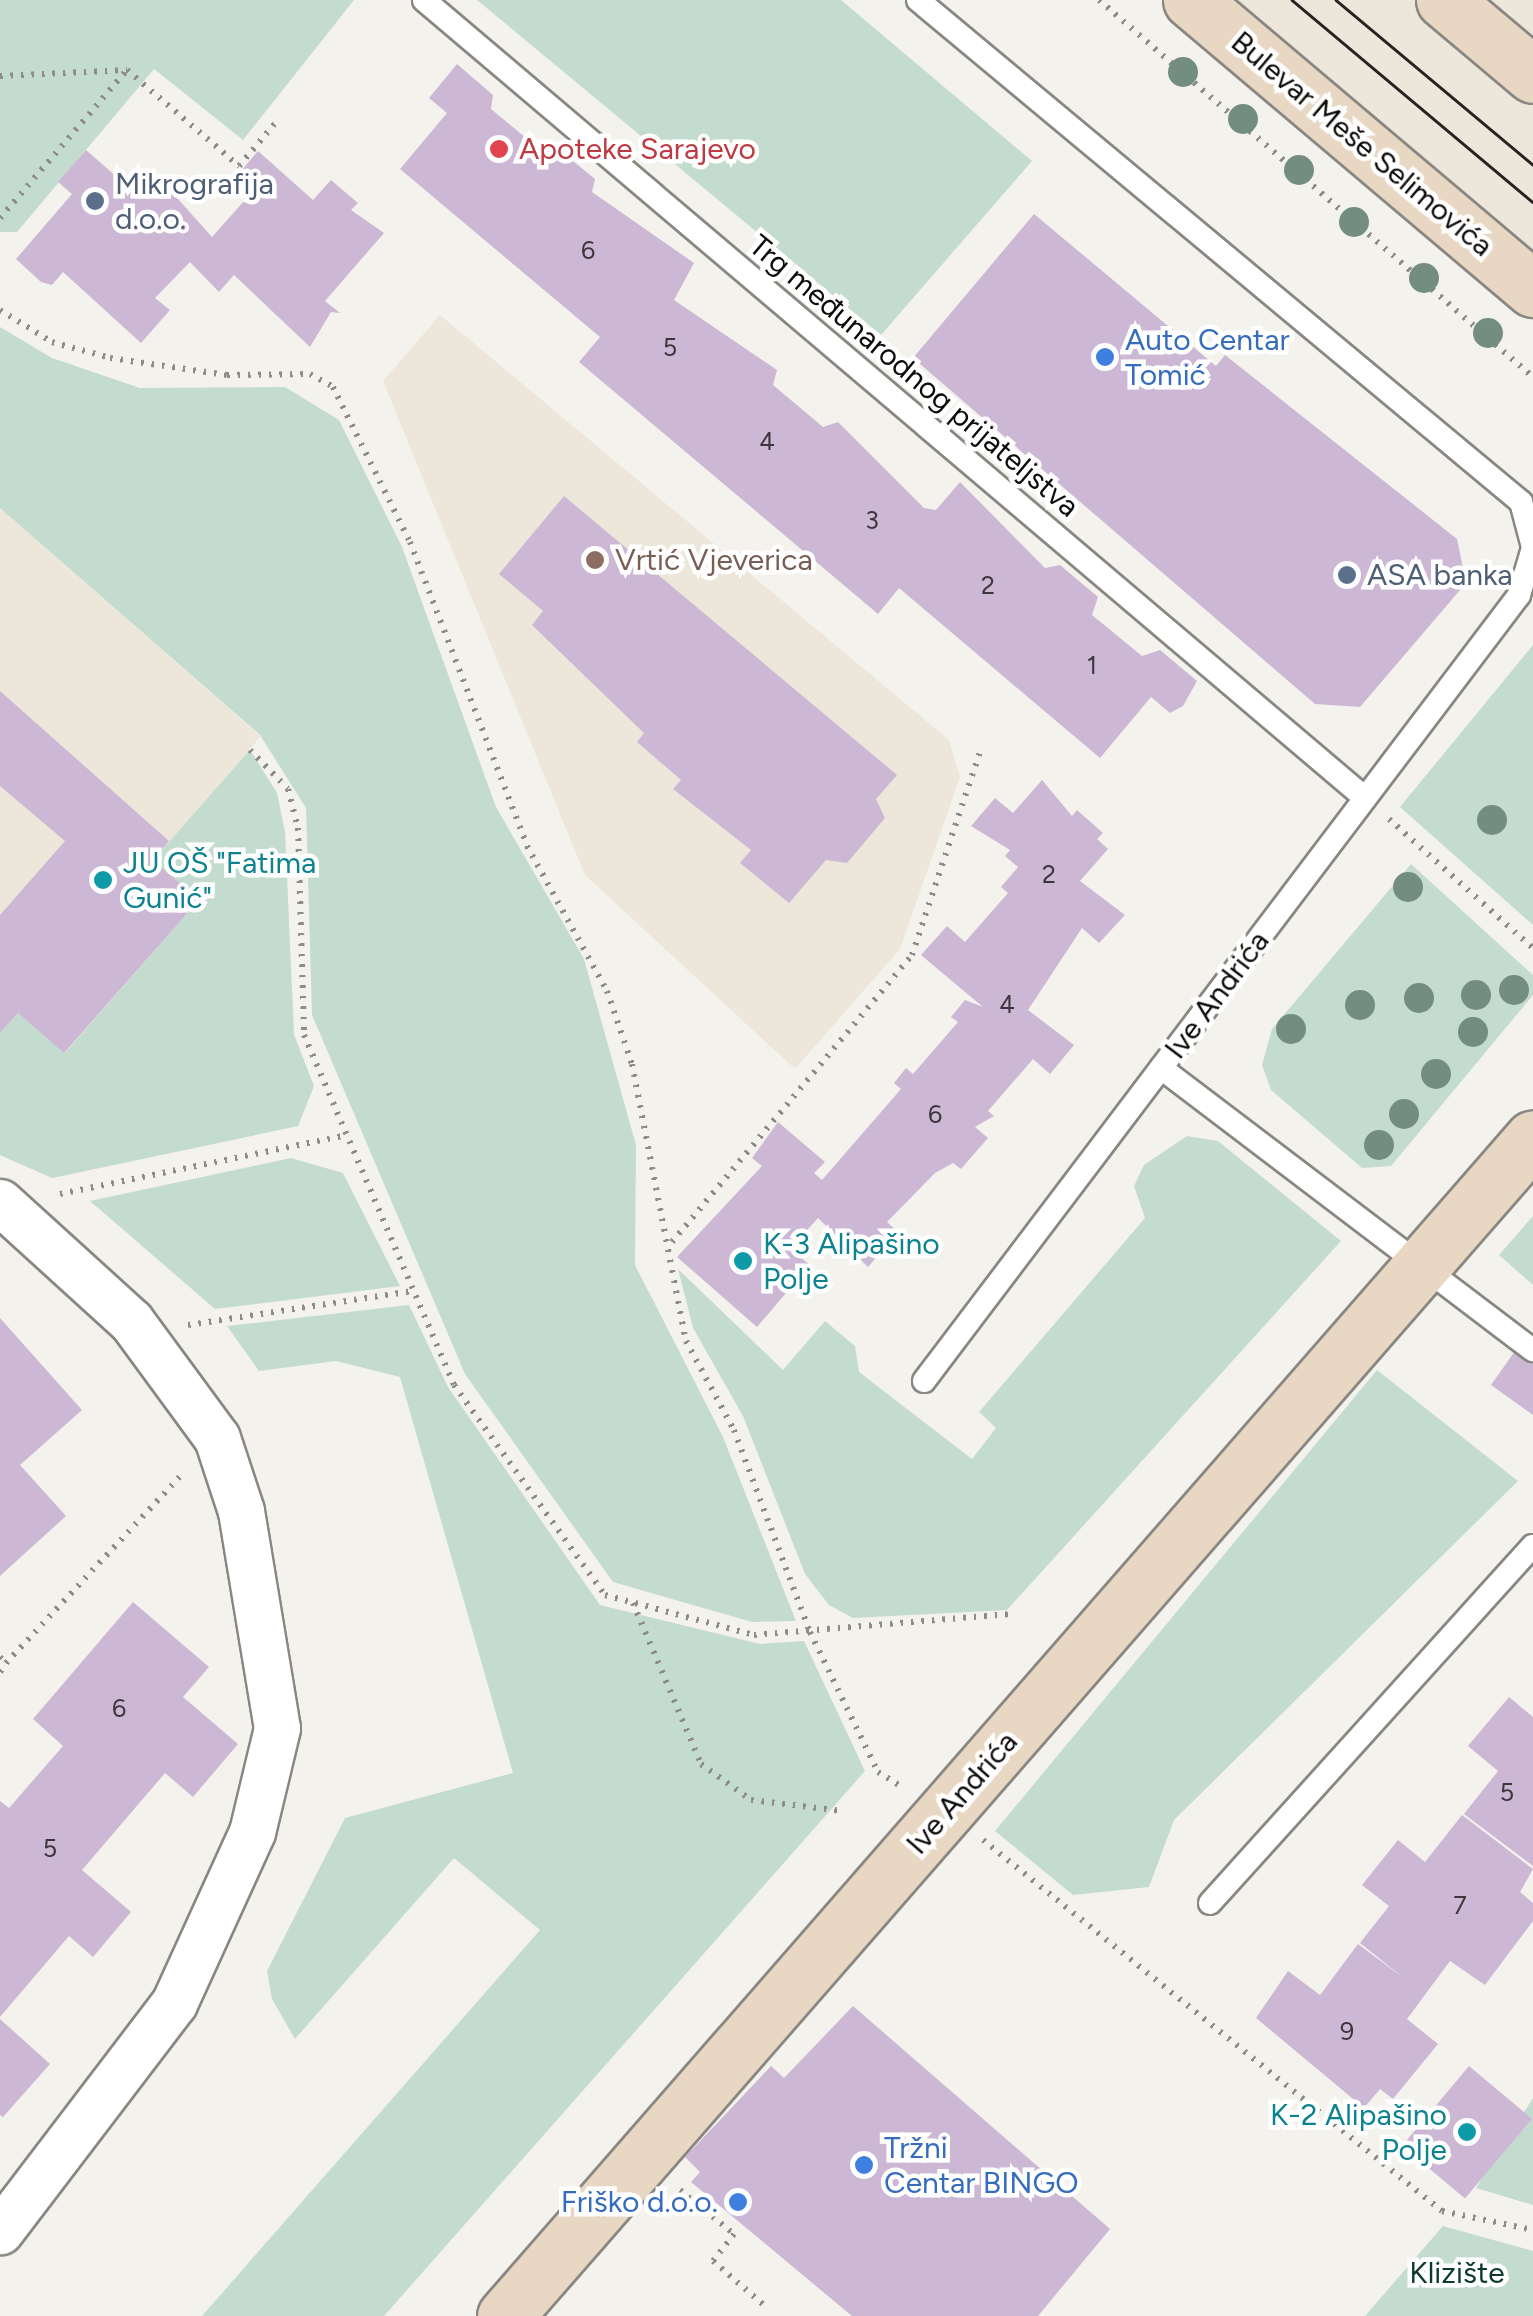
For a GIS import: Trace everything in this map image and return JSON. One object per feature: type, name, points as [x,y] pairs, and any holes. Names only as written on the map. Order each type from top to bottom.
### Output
[{"type":"main road","name":"Bulevar Meše Selimovića","points":[[1191,0],[1533,289]]},
{"type":"main road","points":[[1444,0],[1533,75]]},
{"type":"main road","name":"Ive Andrića","points":[[506,2316],[1533,1138]]},
{"type":"street","points":[[0,2231],[174,2002],[252,1832],[277,1728],[256,1587],[218,1438],[131,1321],[13,1210]]},
{"type":"lane","name":"Trg međunarodnog prijateljstva","points":[[424,0],[1365,798]]},
{"type":"lane","points":[[918,0],[1521,502],[1533,547],[1519,595],[1365,798]]},
{"type":"lane","name":"Ive Andrića","points":[[924,1381],[1365,798]]},
{"type":"lane","name":"Ive Andrića","points":[[1161,1068],[1419,1269],[1533,1350]]},
{"type":"lane","points":[[1210,1902],[1533,1546]]},
{"type":"path","points":[[1099,0],[1533,377]]},
{"type":"path","points":[[0,76],[127,70],[239,166],[277,120]]},
{"type":"path","points":[[0,218],[127,70]]},
{"type":"path","points":[[0,310],[52,342],[110,358],[227,375],[310,374],[333,386],[410,542],[527,846],[607,991],[672,1244],[686,1341],[734,1430],[810,1632],[878,1772],[900,1786]]},
{"type":"path","points":[[250,750],[288,788],[298,828],[304,1035],[454,1385],[605,1595],[754,1635],[1010,1614]]},
{"type":"path","points":[[672,1244],[912,955],[980,752]]},
{"type":"path","points":[[1365,798],[1533,948]]},
{"type":"path","points":[[13,1210],[59,1194],[348,1135]]},
{"type":"path","points":[[168,1328],[414,1291]]},
{"type":"path","points":[[0,1672],[3,1660],[199,1456]]},
{"type":"path","points":[[633,1602],[701,1764],[751,1800],[842,1811]]},
{"type":"path","points":[[970,1834],[1001,1849],[1442,2211],[1533,2230]]},
{"type":"path","points":[[664,2176],[734,2234],[713,2261],[764,2306]]},
{"type":"shaded area","points":[[1192,0],[1533,0],[1533,293]]},
{"type":"shaded area","name":"Vrtić Vjeverica","points":[[440,315],[949,740],[960,777],[900,949],[795,1069],[585,875],[383,381]]},
{"type":"shaded area","points":[[0,508],[260,736],[250,750],[277,793],[285,832],[294,1035],[314,1086],[298,1126],[52,1178],[0,1155]]},
{"type":"green space","points":[[0,0],[354,0],[243,140],[154,69],[17,232],[0,232]]},
{"type":"green space","points":[[477,0],[841,0],[1032,161],[881,335]]},
{"type":"green space","points":[[0,327],[52,358],[140,388],[285,387],[339,420],[402,547],[496,807],[584,959],[636,1145],[635,1265],[723,1437],[796,1621],[752,1622],[613,1582],[465,1374],[312,1015],[306,808],[260,735],[0,508]]},
{"type":"green space","points":[[1533,645],[1533,925],[1400,807]]},
{"type":"green space","points":[[250,750],[277,793],[285,832],[294,1035],[314,1086],[298,1126],[52,1178],[0,1155],[0,1033],[18,1013],[65,1053],[198,901],[153,860]]},
{"type":"green space","points":[[1411,864],[1533,975],[1533,995],[1391,1166],[1362,1168],[1271,1090],[1262,1065],[1272,1029]]},
{"type":"green space","points":[[1187,1136],[1218,1141],[1341,1241],[1007,1610],[853,1618],[829,1605],[805,1574],[743,1416],[693,1328],[678,1269],[783,1370],[825,1321],[855,1346],[859,1372],[972,1459],[996,1428],[979,1412],[1145,1218],[1134,1186],[1144,1165]]},
{"type":"green space","points":[[291,1158],[343,1173],[400,1286],[215,1309],[90,1201]]},
{"type":"green space","points":[[1533,1216],[1533,1285],[1499,1255]]},
{"type":"green space","points":[[409,1305],[448,1387],[600,1605],[760,1644],[804,1641],[865,1771],[384,2316],[202,2316],[540,1930],[454,1858],[295,2039],[272,1999],[267,1971],[345,1818],[513,1773],[400,1377],[336,1361],[259,1371],[227,1326]]},
{"type":"green space","points":[[1377,1370],[1518,1481],[1174,1820],[1149,1887],[1073,1895],[995,1831]]},
{"type":"green space","points":[[1533,2098],[1533,2205],[1476,2188]]},
{"type":"green space","name":"Klizište","points":[[1443,2226],[1533,2251],[1533,2316],[1365,2316]]},
{"type":"building","points":[[457,64],[493,95],[491,109],[544,153],[557,148],[595,179],[592,192],[694,263],[674,300],[777,370],[773,385],[823,427],[838,422],[924,508],[936,510],[960,482],[1045,568],[1060,565],[1098,597],[1092,615],[1142,656],[1160,650],[1197,681],[1183,706],[1170,713],[1151,697],[1100,758],[899,588],[878,614],[579,362],[600,337],[400,169],[447,113],[429,98]]},
{"type":"building","points":[[86,150],[142,199],[160,179],[212,237],[245,200],[229,185],[258,151],[313,200],[331,180],[358,203],[351,210],[384,233],[325,301],[340,313],[331,312],[310,347],[234,275],[219,292],[190,262],[155,298],[170,310],[141,343],[63,272],[52,285],[41,282],[16,259],[72,194],[58,182]]},
{"type":"building","points":[[1034,214],[1216,366],[1225,355],[1457,539],[1466,583],[1360,707],[1315,704],[913,358]]},
{"type":"building","points":[[564,496],[897,775],[876,799],[885,818],[847,863],[826,860],[789,903],[740,863],[751,850],[673,789],[681,780],[637,742],[644,733],[532,625],[543,611],[499,574]]},
{"type":"building","name":"JU OŠ \"Fatima Gunić\"","points":[[0,691],[169,841],[153,860],[199,900],[64,1053],[18,1013],[0,1033],[0,915],[65,841],[0,786]]},
{"type":"building","points":[[1042,780],[1072,816],[1077,810],[1103,833],[1097,839],[1108,849],[1080,881],[1125,915],[1099,943],[1082,928],[1028,1010],[1074,1045],[1050,1074],[1033,1059],[988,1111],[994,1116],[975,1127],[988,1138],[961,1169],[953,1163],[935,1173],[887,1222],[898,1232],[868,1267],[818,1218],[790,1249],[810,1265],[757,1327],[677,1257],[762,1166],[752,1158],[778,1122],[825,1162],[814,1173],[822,1180],[901,1089],[894,1083],[906,1068],[913,1074],[958,1022],[951,1017],[965,1000],[983,1007],[921,955],[947,926],[965,942],[1008,893],[1001,887],[1018,867],[1005,856],[1010,850],[971,826],[995,798],[1013,813]]},
{"type":"building","points":[[0,1318],[82,1410],[20,1465],[66,1516],[0,1576]]},
{"type":"building","points":[[1515,1351],[1533,1364],[1533,1415],[1491,1385]]},
{"type":"building","points":[[133,1602],[209,1667],[183,1697],[238,1744],[193,1797],[165,1773],[82,1870],[131,1912],[93,1957],[69,1936],[0,2017],[0,1801],[9,1808],[63,1746],[33,1719]]},
{"type":"building","points":[[1509,1697],[1533,1717],[1533,1866],[1464,1814],[1498,1771],[1468,1746]]},
{"type":"building","points":[[1462,1815],[1533,1869],[1520,1892],[1533,1903],[1533,1921],[1485,1985],[1450,1961],[1407,2019],[1438,2044],[1393,2099],[1380,2089],[1364,2108],[1256,2018],[1288,1971],[1320,1995],[1358,1944],[1405,1979],[1360,1943],[1389,1906],[1362,1885],[1398,1840],[1425,1862]]},
{"type":"building","name":"Tržni Centar BINGO","points":[[853,2006],[1110,2229],[1038,2316],[852,2316],[691,2182],[700,2172],[685,2157],[771,2066],[784,2078]]},
{"type":"building","points":[[0,2019],[50,2064],[3,2117],[0,2115]]},
{"type":"building","name":"K-2 Alipašino Polje","points":[[1469,2066],[1532,2119],[1465,2198],[1402,2146]]},
{"type":"tram line","points":[[1292,0],[1533,202]]},
{"type":"tram line","points":[[1336,0],[1533,165]]},
{"type":"place","name":"Apoteke Sarajevo","points":[[499,149]]},
{"type":"place","name":"Mikrografija d.o.o.","points":[[95,201]]},
{"type":"place","name":"Auto Centar Tomić","points":[[1105,357]]},
{"type":"place","name":"Vrtić Vjeverica","points":[[595,560]]},
{"type":"place","name":"ASA banka","points":[[1347,575]]},
{"type":"place","name":"JU OŠ \"Fatima Gunić\"","points":[[103,880]]},
{"type":"place","name":"K-3 Alipašino Polje","points":[[743,1261]]},
{"type":"place","name":"K-2 Alipašino Polje","points":[[1467,2132]]},
{"type":"place","name":"Tržni Centar BINGO","points":[[864,2165]]},
{"type":"place","name":"Friško d.o.o.","points":[[738,2202]]}]
